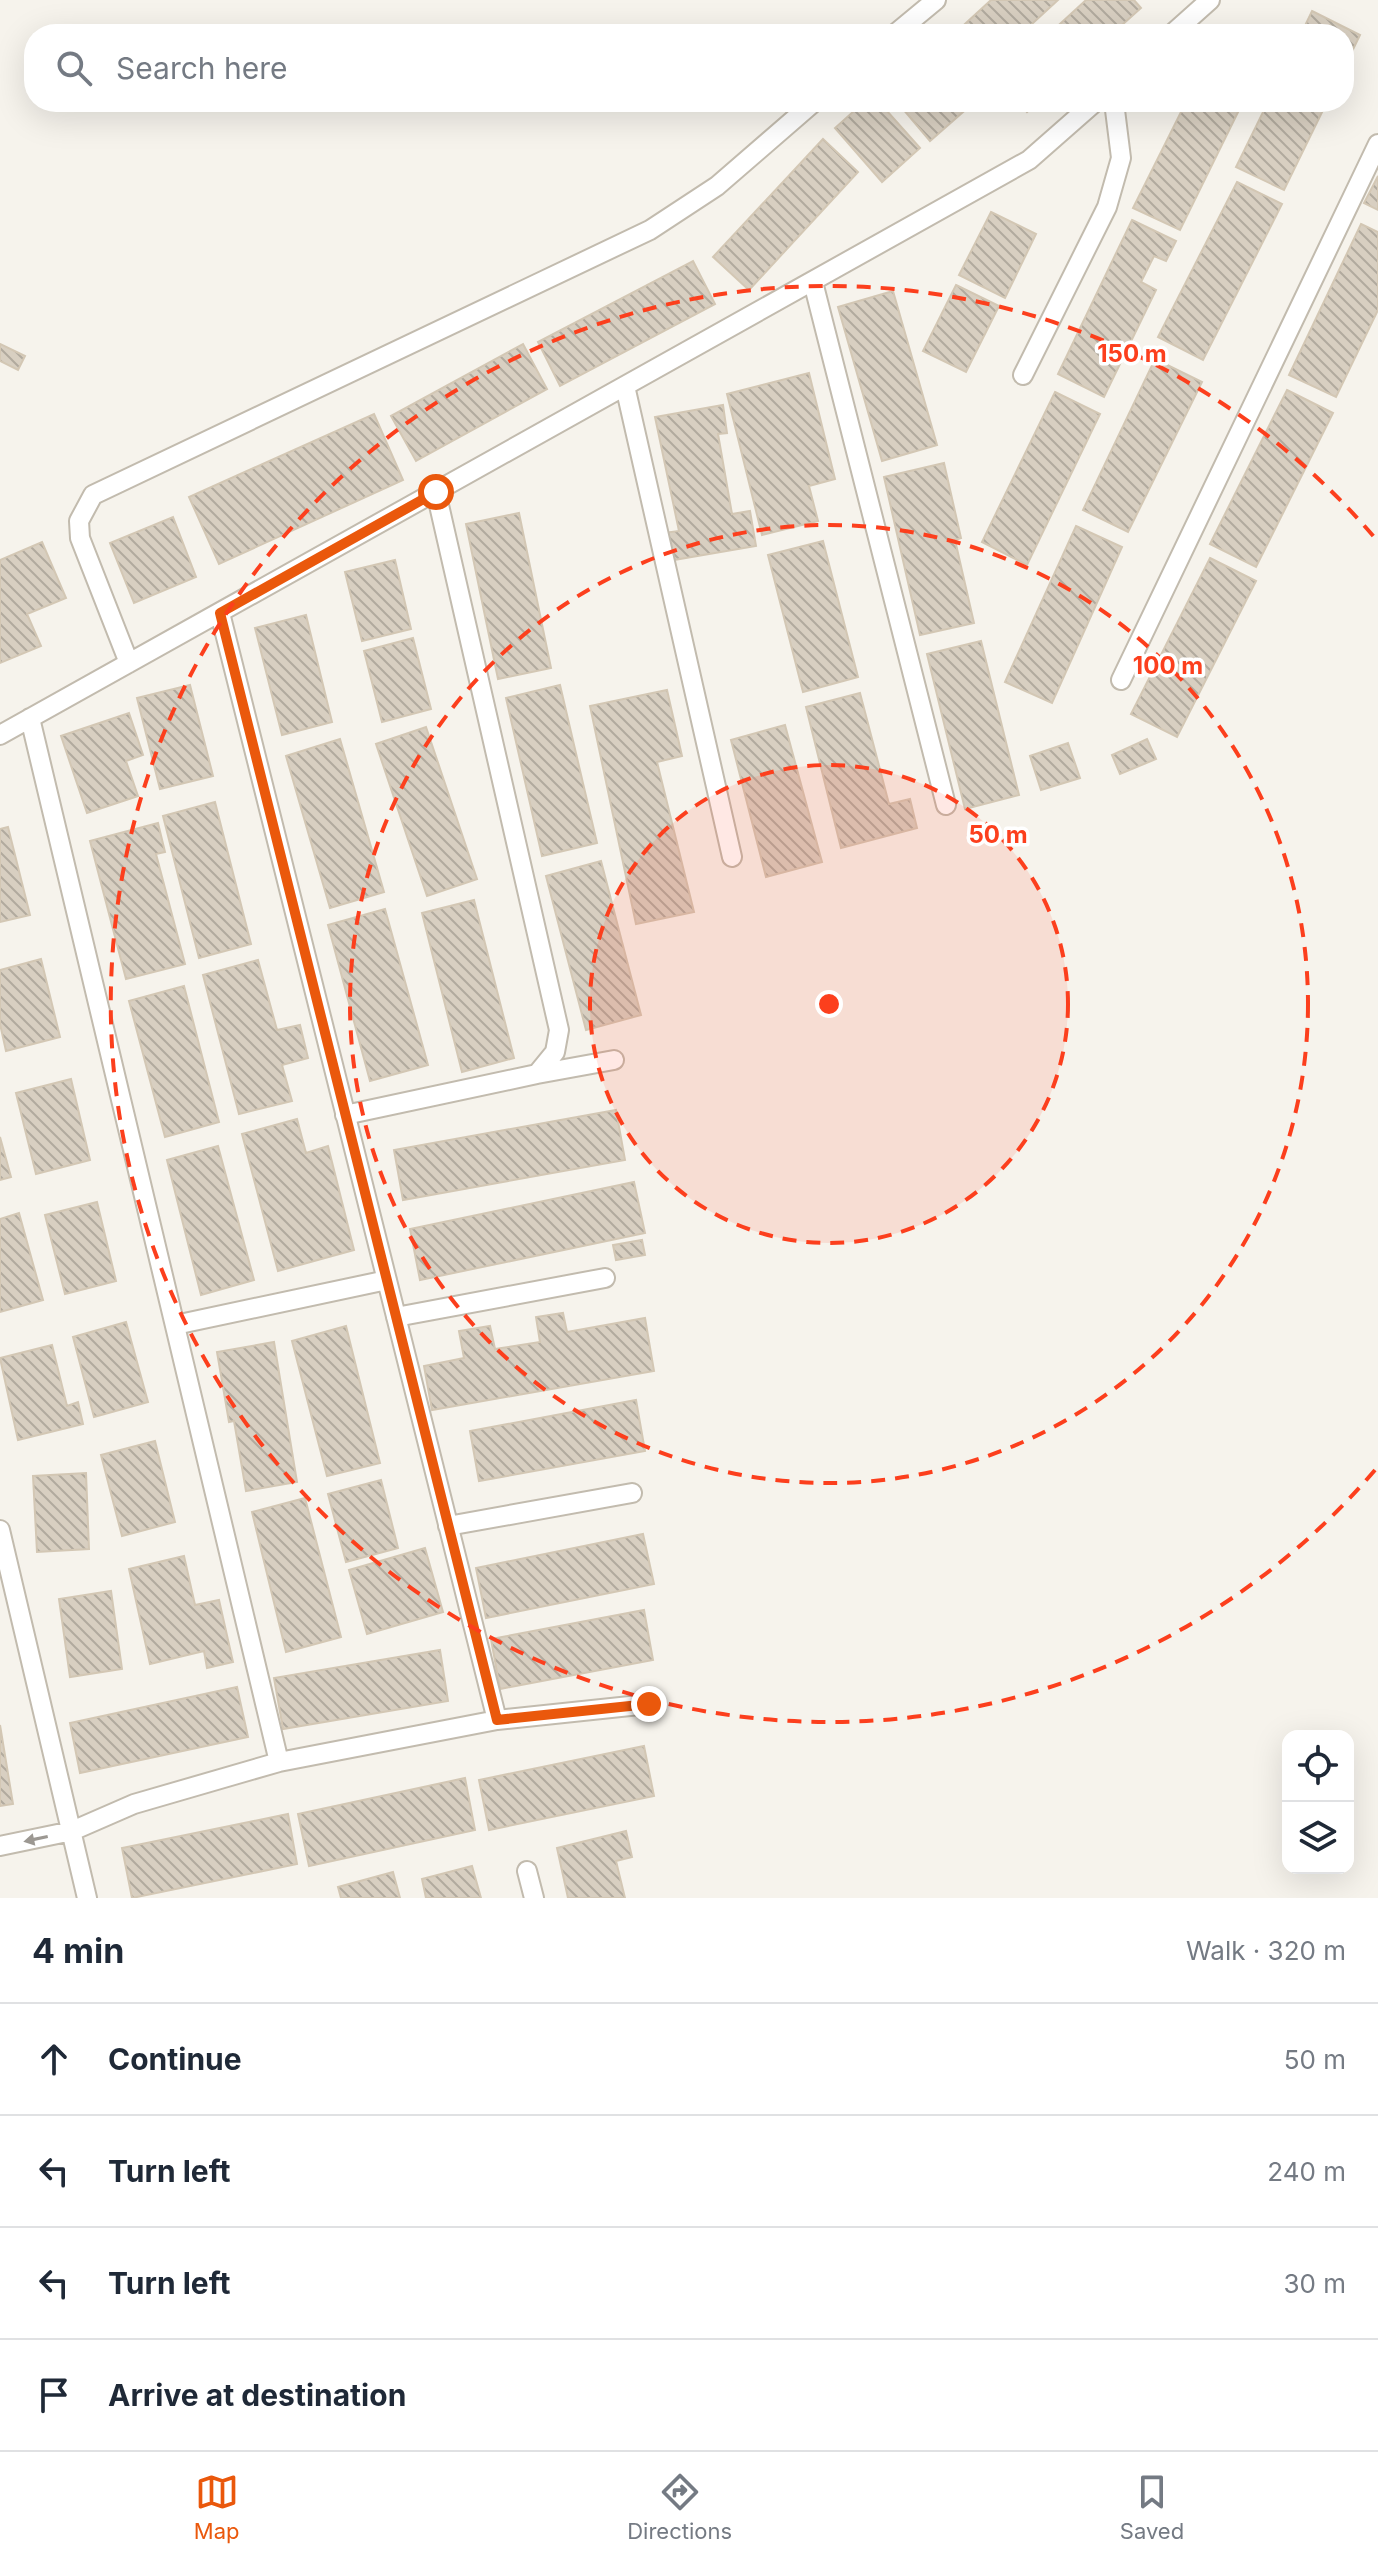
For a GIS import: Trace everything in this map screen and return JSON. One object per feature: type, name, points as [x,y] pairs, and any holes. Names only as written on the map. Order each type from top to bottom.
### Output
[{"type":"lane","points":[[907,24],[936,0]]},
{"type":"lane","points":[[1183,24],[1210,0]]},
{"type":"lane","points":[[129,663],[80,538],[79,521],[93,495],[650,230],[717,186],[802,112]]},
{"type":"lane","points":[[0,735],[1029,160],[1084,112]]},
{"type":"lane","points":[[1023,375],[1107,207],[1121,158],[1115,112]]},
{"type":"lane","points":[[1121,680],[1378,144]]},
{"type":"lane","points":[[813,282],[946,805]]},
{"type":"lane","points":[[625,386],[732,857]]},
{"type":"lane","points":[[436,492],[559,1030],[555,1052],[537,1074]]},
{"type":"lane","points":[[220,613],[497,1720]]},
{"type":"lane","points":[[30,718],[279,1762]]},
{"type":"lane","points":[[345,1115],[614,1060]]},
{"type":"lane","points":[[396,1317],[605,1278]]},
{"type":"lane","points":[[175,1325],[387,1280]]},
{"type":"lane","points":[[448,1526],[632,1493]]},
{"type":"lane","points":[[0,1530],[72,1831],[81,1897]]},
{"type":"lane","points":[[0,1846],[72,1831],[134,1804],[279,1762],[497,1720],[649,1704]]},
{"type":"lane","points":[[527,1871],[534,1898]]},
{"type":"building","points":[[991,0],[1058,0],[1032,24],[965,24]]},
{"type":"building","points":[[1086,0],[1134,0],[1141,8],[1123,24],[1060,24]]},
{"type":"building","points":[[1312,11],[1338,24],[1306,24]]},
{"type":"building","points":[[1354,32],[1360,35],[1354,47]]},
{"type":"building","points":[[853,112],[888,112],[920,148],[882,182],[835,128]]},
{"type":"building","points":[[905,112],[963,112],[930,141]]},
{"type":"building","points":[[1181,112],[1238,112],[1180,230],[1133,208]]},
{"type":"building","points":[[1263,112],[1322,112],[1284,190],[1236,167]]},
{"type":"building","points":[[823,139],[858,172],[749,290],[713,257]]},
{"type":"building","points":[[1378,176],[1378,210],[1364,203]]},
{"type":"building","points":[[1237,182],[1282,204],[1203,360],[1158,337]]},
{"type":"building","points":[[991,212],[1036,234],[1005,298],[959,275]]},
{"type":"building","points":[[1132,220],[1176,241],[1166,261],[1154,256],[1141,282],[1156,290],[1104,397],[1058,374]]},
{"type":"building","points":[[1361,224],[1378,232],[1378,310],[1336,397],[1289,375]]},
{"type":"building","points":[[693,261],[715,304],[560,386],[538,342]]},
{"type":"building","points":[[956,285],[999,306],[966,372],[923,351]]},
{"type":"building","points":[[893,291],[937,445],[882,461],[838,307]]},
{"type":"building","points":[[0,344],[25,356],[18,370],[0,361]]},
{"type":"building","points":[[523,344],[547,389],[416,461],[391,416]]},
{"type":"building","points":[[1155,359],[1202,382],[1128,532],[1083,510]]},
{"type":"building","points":[[809,373],[835,479],[809,486],[818,521],[762,535],[727,394]]},
{"type":"building","points":[[1287,390],[1333,413],[1256,567],[1210,544]]},
{"type":"building","points":[[1055,392],[1100,414],[1027,565],[982,542]]},
{"type":"building","points":[[723,405],[727,433],[718,434],[732,514],[750,511],[756,546],[668,561],[663,533],[679,531],[655,417]]},
{"type":"building","points":[[374,414],[403,480],[219,564],[189,497]]},
{"type":"building","points":[[944,463],[961,538],[955,540],[974,623],[920,635],[884,477]]},
{"type":"building","points":[[519,513],[551,668],[498,679],[466,524]]},
{"type":"building","points":[[173,517],[196,577],[134,603],[110,543]]},
{"type":"building","points":[[1076,526],[1122,547],[1052,703],[1005,682]]},
{"type":"building","points":[[823,541],[858,677],[803,692],[768,555]]},
{"type":"building","points":[[42,542],[66,598],[27,614],[41,646],[0,663],[0,560]]},
{"type":"building","points":[[1210,558],[1256,581],[1177,737],[1131,714]]},
{"type":"building","points":[[395,560],[411,629],[362,641],[345,572]]},
{"type":"building","points":[[306,615],[332,722],[282,735],[255,628]]},
{"type":"building","points":[[413,638],[431,709],[382,722],[364,651]]},
{"type":"building","points":[[981,641],[1019,795],[965,809],[927,654]]},
{"type":"building","points":[[190,685],[213,776],[160,789],[137,698]]},
{"type":"building","points":[[560,685],[597,843],[542,856],[506,698]]},
{"type":"building","points":[[667,690],[682,756],[657,762],[694,912],[636,924],[590,706]]},
{"type":"building","points":[[860,693],[889,804],[910,799],[917,828],[841,848],[806,707]]},
{"type":"building","points":[[129,713],[143,755],[126,761],[138,796],[87,813],[61,736]]},
{"type":"building","points":[[785,725],[822,862],[766,877],[731,740]]},
{"type":"building","points":[[426,727],[477,879],[427,896],[376,744]]},
{"type":"building","points":[[340,739],[384,892],[330,908],[286,756]]},
{"type":"building","points":[[1147,739],[1156,759],[1120,774],[1112,755]]},
{"type":"building","points":[[1068,743],[1080,778],[1041,790],[1030,756]]},
{"type":"building","points":[[215,802],[251,944],[199,958],[163,816]]},
{"type":"building","points":[[158,823],[165,852],[156,854],[185,964],[126,979],[90,841]]},
{"type":"building","points":[[8,827],[30,915],[0,922],[0,829]]},
{"type":"building","points":[[601,861],[641,1015],[586,1030],[546,876]]},
{"type":"building","points":[[474,900],[514,1058],[462,1072],[422,913]]},
{"type":"building","points":[[385,909],[428,1065],[370,1081],[328,925]]},
{"type":"building","points":[[41,959],[60,1037],[6,1051],[0,1024],[0,970]]},
{"type":"building","points":[[258,960],[277,1030],[300,1025],[308,1058],[282,1065],[292,1101],[239,1114],[203,975]]},
{"type":"building","points":[[184,986],[219,1122],[165,1137],[129,1001]]},
{"type":"building","points":[[71,1079],[90,1160],[36,1174],[16,1093]]},
{"type":"building","points":[[616,1110],[625,1160],[403,1200],[394,1150]]},
{"type":"building","points":[[297,1119],[306,1153],[328,1146],[354,1250],[278,1271],[242,1134]]},
{"type":"building","points":[[0,1137],[11,1177],[0,1180]]},
{"type":"building","points":[[218,1146],[254,1280],[201,1295],[167,1160]]},
{"type":"building","points":[[634,1182],[645,1233],[420,1280],[410,1229]]},
{"type":"building","points":[[97,1202],[116,1281],[65,1294],[45,1215]]},
{"type":"building","points":[[19,1213],[43,1300],[0,1312],[0,1219]]},
{"type":"building","points":[[642,1240],[645,1255],[616,1260],[613,1245]]},
{"type":"building","points":[[563,1313],[567,1332],[645,1318],[654,1371],[432,1410],[424,1366],[464,1358],[459,1331],[490,1326],[495,1349],[540,1342],[536,1317]]},
{"type":"building","points":[[126,1322],[148,1402],[94,1417],[73,1337]]},
{"type":"building","points":[[346,1326],[380,1463],[327,1476],[292,1341]]},
{"type":"building","points":[[274,1342],[297,1482],[246,1491],[234,1421],[229,1422],[217,1352]]},
{"type":"building","points":[[52,1345],[67,1406],[78,1402],[83,1424],[18,1440],[0,1358]]},
{"type":"building","points":[[636,1400],[645,1451],[479,1481],[470,1431]]},
{"type":"building","points":[[155,1441],[175,1522],[122,1536],[101,1455]]},
{"type":"building","points":[[86,1473],[89,1549],[37,1552],[33,1476]]},
{"type":"building","points":[[381,1480],[398,1548],[346,1562],[328,1494]]},
{"type":"building","points":[[305,1498],[341,1637],[286,1652],[252,1512]]},
{"type":"building","points":[[643,1534],[654,1584],[486,1618],[476,1568]]},
{"type":"building","points":[[425,1548],[443,1612],[367,1634],[349,1570]]},
{"type":"building","points":[[184,1556],[195,1605],[219,1600],[233,1662],[207,1668],[204,1651],[150,1664],[129,1569]]},
{"type":"building","points":[[111,1591],[122,1669],[70,1677],[59,1599]]},
{"type":"building","points":[[644,1610],[653,1660],[500,1689],[491,1639]]},
{"type":"building","points":[[440,1650],[448,1701],[283,1729],[274,1678]]},
{"type":"building","points":[[237,1687],[248,1737],[80,1773],[70,1723]]},
{"type":"building","points":[[0,1725],[13,1804],[0,1806]]},
{"type":"building","points":[[644,1746],[654,1796],[489,1830],[479,1780]]},
{"type":"building","points":[[465,1778],[475,1830],[309,1866],[298,1814]]},
{"type":"building","points":[[288,1814],[297,1864],[132,1898],[122,1848]]},
{"type":"building","points":[[626,1831],[632,1857],[616,1861],[625,1898],[568,1898],[557,1848]]},
{"type":"building","points":[[472,1866],[481,1898],[426,1898],[422,1879]]},
{"type":"building","points":[[393,1872],[400,1898],[341,1898],[338,1887]]},
{"type":"route","points":[[436,492],[220,613],[497,1720],[649,1704]]}]
